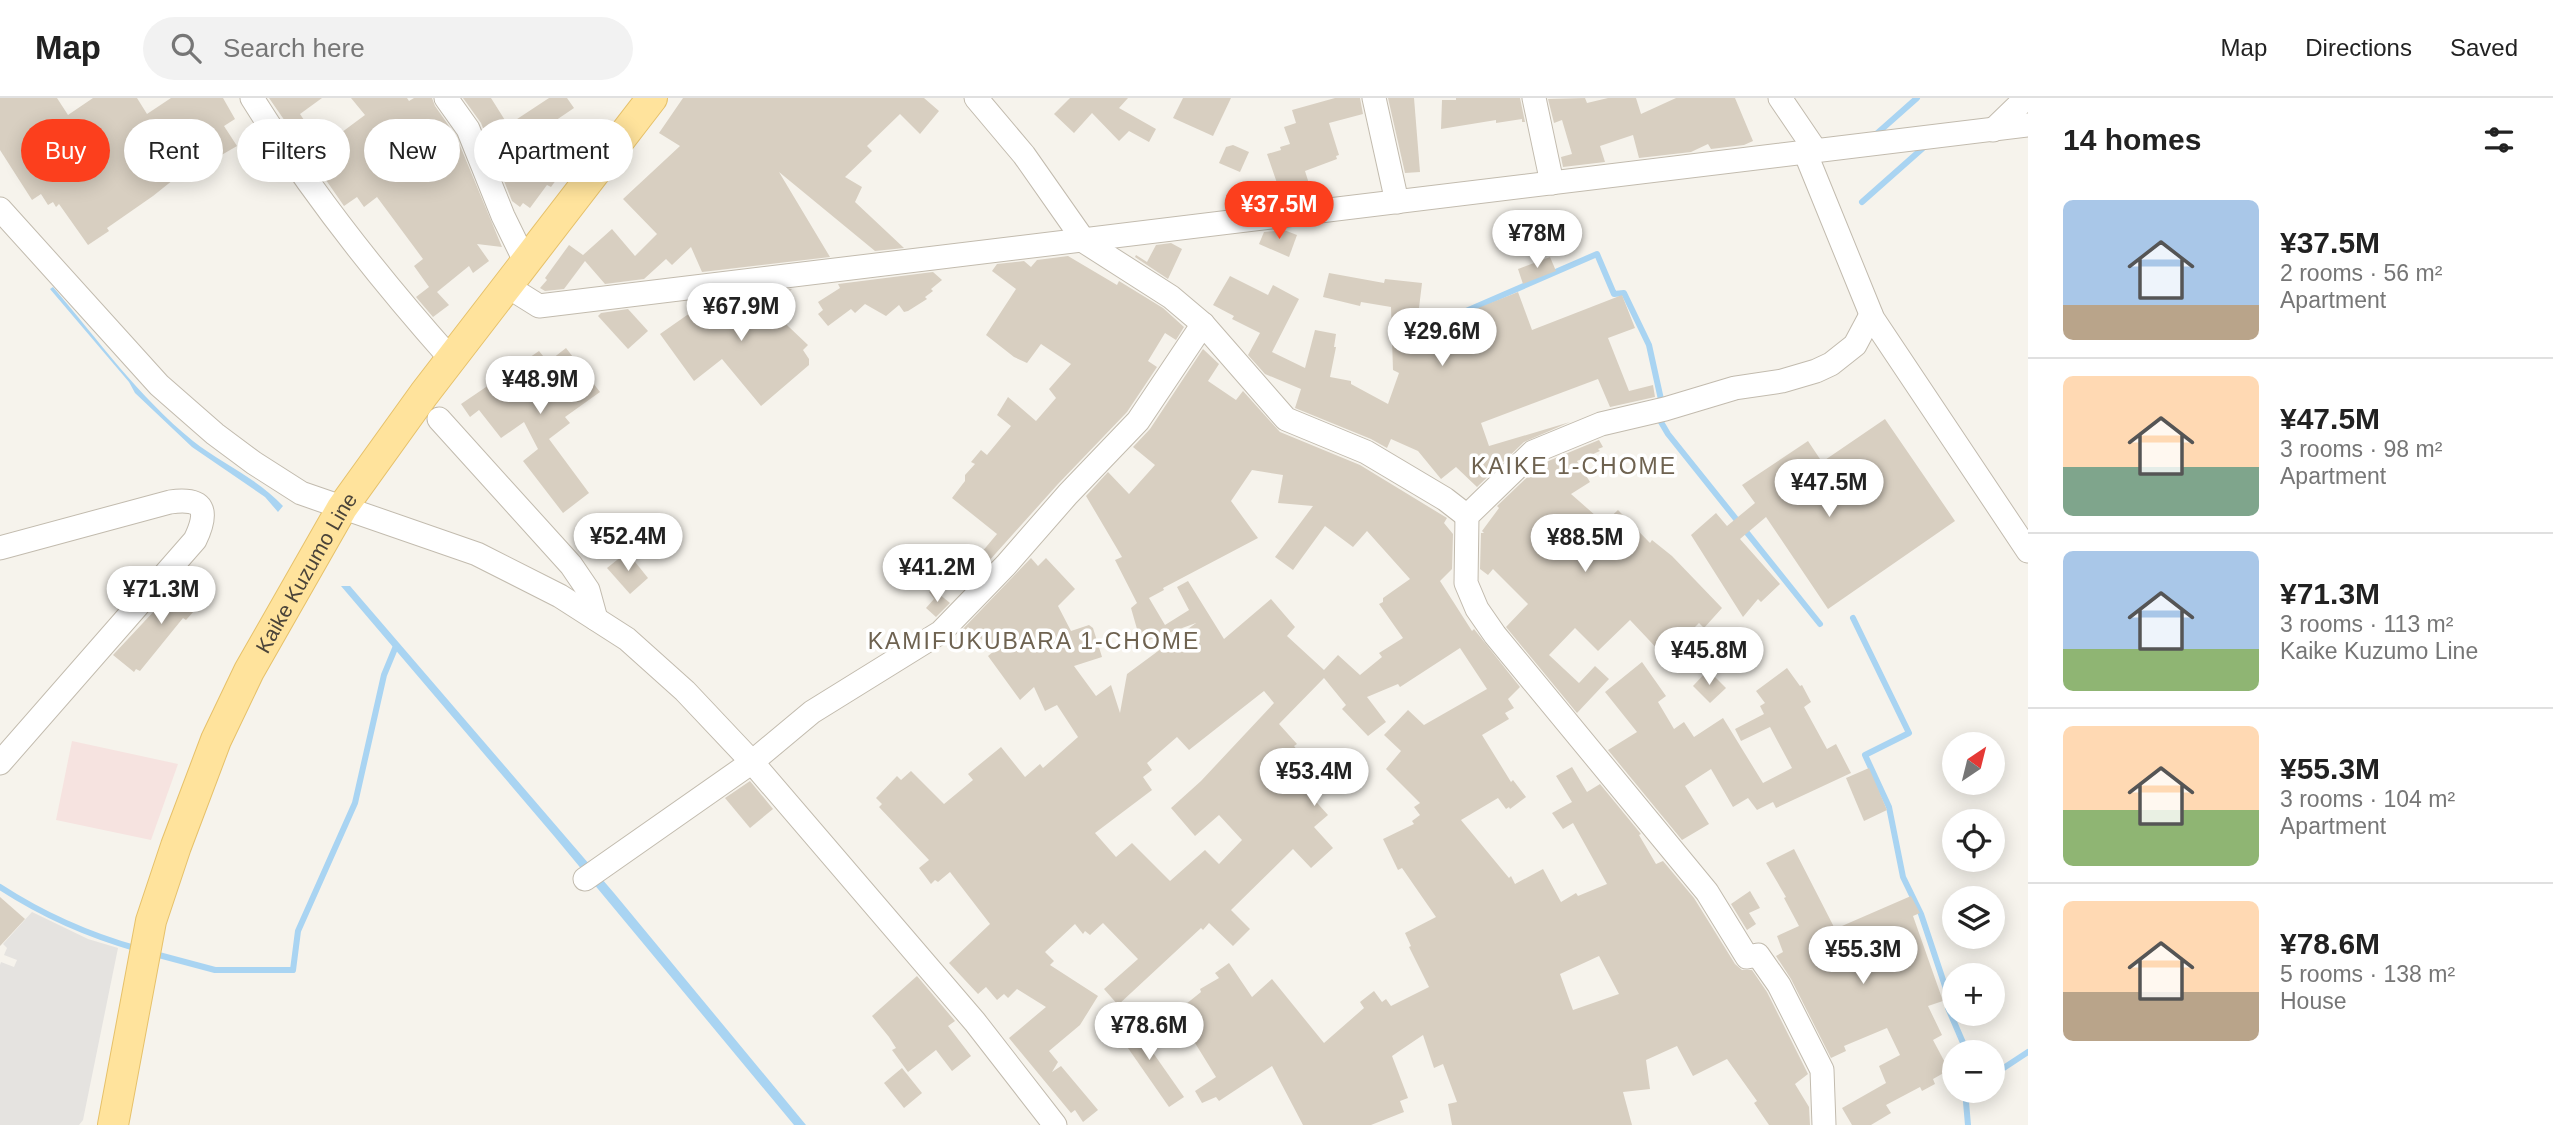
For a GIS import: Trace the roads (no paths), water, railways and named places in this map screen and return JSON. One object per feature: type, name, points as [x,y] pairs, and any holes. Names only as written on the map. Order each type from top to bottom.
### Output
[{"type":"main road","name":"Kaike Kuzumo Line","points":[[113,1125],[151,921],[216,740],[249,671],[342,508],[451,359],[652,98]]},
{"type":"street","points":[[252,98],[289,158],[356,246],[451,359]]},
{"type":"street","points":[[446,98],[468,129],[503,216],[517,274],[539,306],[1085,242],[2028,125]]},
{"type":"street","points":[[976,98],[1024,155],[1085,242],[1171,298],[1203,324],[1286,419],[1366,452],[1445,499],[1467,516]]},
{"type":"street","points":[[1374,98],[1397,202]]},
{"type":"street","points":[[1534,98],[1552,183]]},
{"type":"street","points":[[1780,98],[1811,151],[1871,315],[2028,551]]},
{"type":"street","points":[[1993,130],[2026,98]]},
{"type":"street","points":[[0,209],[159,385],[205,426],[254,463],[301,493],[477,554],[560,596],[627,639],[685,691],[752,762],[975,1022],[1055,1125]]},
{"type":"street","points":[[1824,1125],[1822,1070],[1779,985],[1758,955],[1747,957],[1707,892],[1495,635],[1477,609],[1466,583],[1467,516],[1532,452],[1601,424],[1665,409],[1735,388],[1782,381],[1810,373],[1830,364],[1855,345],[1871,315]]},
{"type":"street","points":[[593,872],[752,762],[812,712],[941,632],[1138,421],[1203,324]]},
{"type":"street","points":[[439,419],[571,565],[588,590],[596,620]]},
{"type":"street","points":[[0,548],[170,502],[183,500],[199,505],[203,511],[204,522],[195,540],[0,763]]},
{"type":"water","points":[[53,287],[120,367],[173,424],[193,441],[273,496],[283,506],[278,512],[265,497],[192,447],[135,393],[129,382],[50,289]]},
{"type":"water","points":[[341,586],[350,586],[614,893],[806,1125],[794,1125],[554,836]]},
{"type":"waterway","points":[[1873,137],[1917,98]]},
{"type":"waterway","points":[[1862,202],[1923,148]]},
{"type":"waterway","points":[[1450,318],[1597,254],[1614,294],[1624,293],[1649,345],[1662,404],[1664,403]]},
{"type":"waterway","points":[[1658,417],[1668,434],[1820,624]]},
{"type":"waterway","points":[[1853,618],[1909,733],[1865,755],[1889,807],[1903,877],[1921,914],[1942,977]]},
{"type":"waterway","points":[[155,954],[215,970],[293,970],[298,931],[355,803],[384,675],[396,646]]},
{"type":"waterway","points":[[0,887],[66,923],[138,949]]},
{"type":"waterway","points":[[1956,1026],[1962,1040]]},
{"type":"waterway","points":[[2005,1067],[2028,1052]]},
{"type":"waterway","points":[[1966,1103],[1968,1125]]},
{"type":"district","name":"KAIKE 1-CHOME","points":[[1574,466]]},
{"type":"district","name":"KAMIFUKUBARA 1-CHOME","points":[[1034,641]]}]
